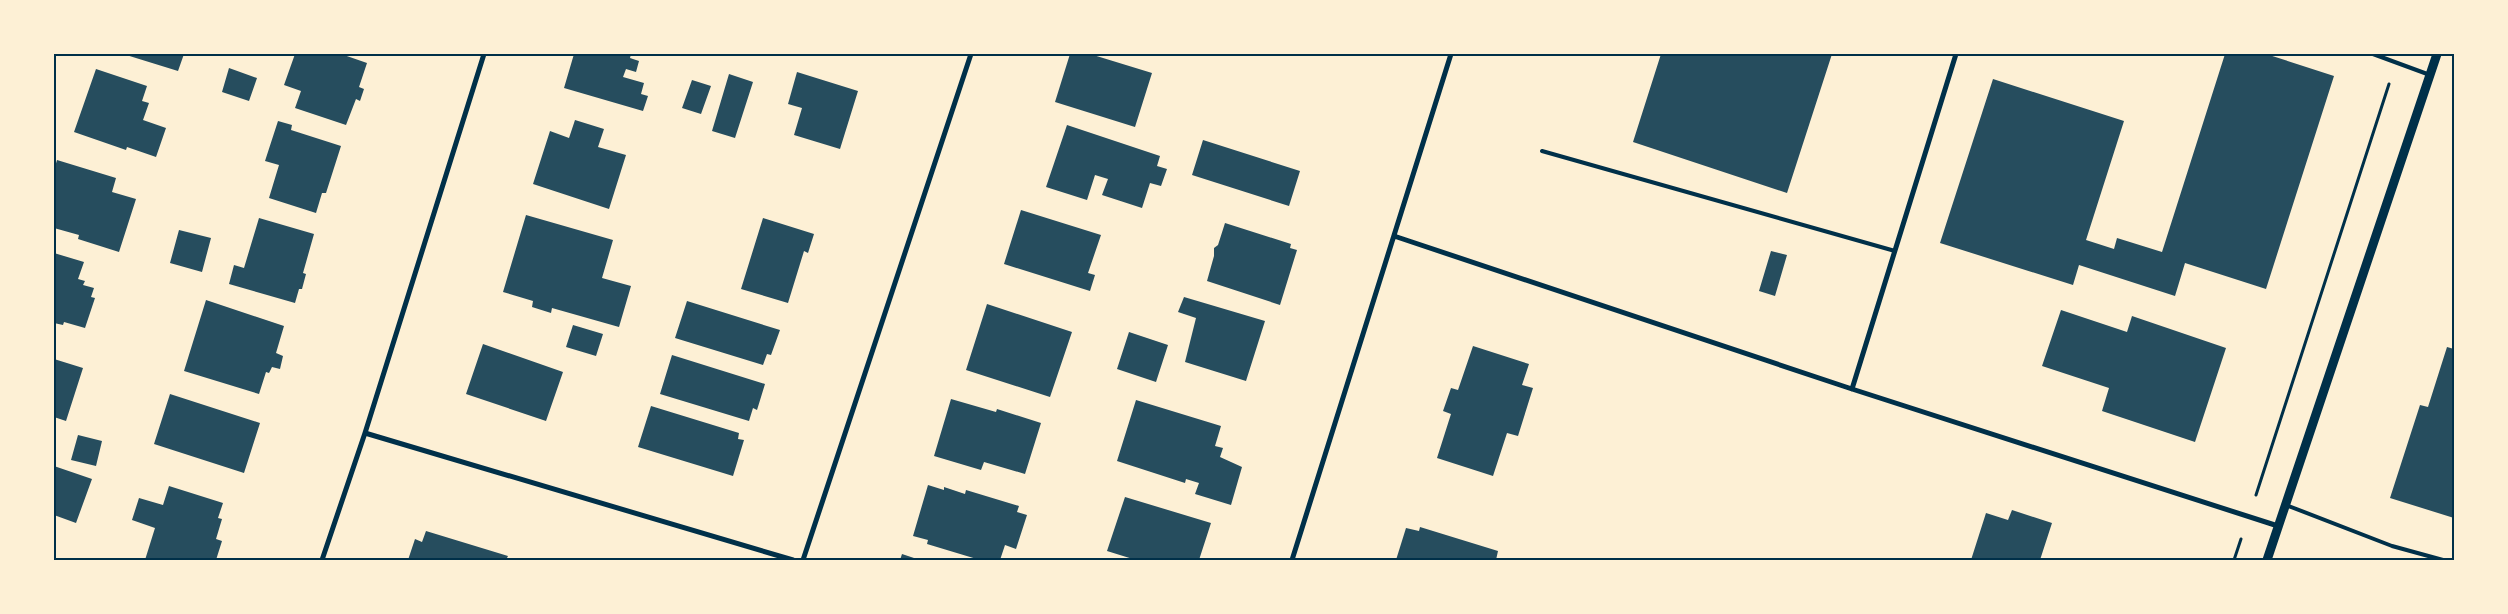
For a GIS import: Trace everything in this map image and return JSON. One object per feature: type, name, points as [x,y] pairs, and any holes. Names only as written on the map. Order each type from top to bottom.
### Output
[{"type":"street","points":[[322,560],[365,433],[484,54]]},
{"type":"street","points":[[804,560],[971,54]]},
{"type":"street","points":[[1292,560],[1451,54]]},
{"type":"street","points":[[1852,389],[1956,54]]},
{"type":"street","points":[[2268,560],[2437,54]]},
{"type":"street","points":[[1394,236],[1852,389],[2278,526]]},
{"type":"street","points":[[365,433],[793,560]]},
{"type":"lane","points":[[2373,54],[2430,75]]},
{"type":"lane","points":[[1542,151],[1895,251]]},
{"type":"lane","points":[[2286,505],[2392,546],[2443,560]]},
{"type":"path","points":[[2234,560],[2396,62]]},
{"type":"building","points":[[123,54],[184,54],[178,71]]},
{"type":"building","points":[[295,54],[341,54],[367,63],[359,87],[364,89],[360,101],[356,99],[346,125],[295,108],[301,91],[284,85]]},
{"type":"building","points":[[574,54],[631,54],[630,58],[639,61],[636,72],[626,69],[623,77],[644,83],[641,94],[648,96],[643,111],[564,88]]},
{"type":"building","points":[[1070,54],[1090,54],[1152,73],[1135,127],[1055,102]]},
{"type":"building","points":[[1661,54],[1832,54],[1787,193],[1633,142]]},
{"type":"building","points":[[2225,54],[2266,54],[2334,76],[2266,289],[2185,263],[2175,296],[2079,265],[2073,285],[1940,243],[1993,79],[2124,121],[2086,240],[2114,249],[2117,238],[2162,252]]},
{"type":"building","points":[[229,68],[257,78],[249,101],[222,92]]},
{"type":"building","points":[[96,69],[147,86],[142,101],[149,103],[143,120],[166,128],[156,157],[127,147],[126,150],[74,132]]},
{"type":"building","points":[[797,72],[858,91],[840,149],[794,135],[802,108],[788,104]]},
{"type":"building","points":[[729,74],[753,82],[735,138],[712,131]]},
{"type":"building","points":[[692,80],[711,86],[701,114],[682,108]]},
{"type":"building","points":[[575,120],[604,129],[598,147],[626,155],[609,209],[533,184],[550,131],[569,138]]},
{"type":"building","points":[[278,121],[292,125],[291,130],[341,146],[326,193],[322,193],[316,213],[269,198],[279,165],[265,161]]},
{"type":"building","points":[[1067,125],[1160,156],[1157,166],[1167,169],[1161,186],[1150,183],[1142,208],[1102,195],[1108,179],[1095,175],[1087,200],[1046,187]]},
{"type":"building","points":[[1203,140],[1300,171],[1289,206],[1192,175]]},
{"type":"building","points":[[57,160],[116,178],[112,192],[136,199],[119,252],[78,239],[79,235],[54,228],[54,170]]},
{"type":"building","points":[[1021,210],[1101,235],[1088,273],[1095,275],[1090,291],[1004,264]]},
{"type":"building","points":[[526,215],[613,240],[602,278],[631,286],[619,327],[552,308],[551,313],[532,307],[533,301],[503,292]]},
{"type":"building","points":[[259,218],[314,234],[303,273],[306,274],[302,289],[299,289],[295,303],[229,284],[234,265],[244,268]]},
{"type":"building","points":[[763,218],[814,234],[808,253],[804,251],[788,303],[741,289]]},
{"type":"building","points":[[1225,223],[1291,244],[1290,248],[1297,250],[1280,305],[1207,281],[1214,256],[1214,248],[1218,245]]},
{"type":"building","points":[[179,230],[211,238],[202,272],[170,263]]},
{"type":"building","points":[[1771,251],[1787,255],[1775,296],[1759,291]]},
{"type":"building","points":[[54,253],[84,262],[78,279],[85,281],[83,285],[94,288],[91,297],[95,298],[85,328],[64,322],[63,325],[54,323]]},
{"type":"building","points":[[1184,297],[1265,321],[1246,381],[1185,362],[1196,318],[1178,312]]},
{"type":"building","points":[[206,300],[284,326],[276,353],[283,356],[280,369],[272,367],[269,373],[266,372],[259,394],[184,371]]},
{"type":"building","points":[[687,301],[780,330],[771,355],[767,354],[763,365],[675,338]]},
{"type":"building","points":[[987,304],[1072,332],[1050,397],[966,370]]},
{"type":"building","points":[[2061,310],[2127,332],[2132,316],[2226,348],[2195,442],[2102,411],[2109,388],[2042,366]]},
{"type":"building","points":[[573,325],[603,334],[596,356],[566,347]]},
{"type":"building","points":[[1129,332],[1168,345],[1156,382],[1117,369]]},
{"type":"building","points":[[483,344],[563,372],[546,421],[466,394]]},
{"type":"building","points":[[1473,346],[1529,364],[1522,385],[1533,388],[1518,436],[1507,433],[1493,476],[1437,458],[1451,414],[1443,411],[1451,388],[1458,390]]},
{"type":"building","points":[[2447,347],[2454,349],[2454,518],[2390,498],[2420,405],[2428,407]]},
{"type":"building","points":[[672,355],[765,384],[757,410],[753,408],[749,421],[660,394]]},
{"type":"building","points":[[54,359],[83,368],[66,421],[54,417]]},
{"type":"building","points":[[170,394],[260,423],[244,473],[154,444]]},
{"type":"building","points":[[951,399],[996,412],[997,409],[1041,423],[1025,474],[984,462],[981,470],[934,456]]},
{"type":"building","points":[[1136,400],[1221,426],[1215,446],[1223,448],[1220,457],[1242,467],[1231,505],[1195,494],[1199,483],[1186,479],[1185,483],[1117,461]]},
{"type":"building","points":[[651,406],[739,433],[738,439],[744,440],[733,476],[638,447]]},
{"type":"building","points":[[78,435],[102,441],[96,466],[71,460]]},
{"type":"building","points":[[54,466],[92,479],[76,523],[54,515]]},
{"type":"building","points":[[928,485],[944,490],[944,487],[965,494],[966,490],[1019,506],[1017,512],[1027,515],[1016,549],[1005,545],[1000,560],[980,560],[927,544],[928,540],[913,536]]},
{"type":"building","points":[[169,486],[223,503],[218,518],[222,519],[216,539],[222,541],[216,560],[145,560],[155,528],[132,520],[139,498],[163,505]]},
{"type":"building","points":[[1125,497],[1211,523],[1199,560],[1136,560],[1107,551]]},
{"type":"building","points":[[2012,510],[2052,523],[2040,560],[1971,560],[1986,513],[2008,520]]},
{"type":"building","points":[[1420,527],[1498,551],[1496,560],[1396,560],[1406,528],[1419,531]]},
{"type":"building","points":[[426,531],[508,556],[506,560],[408,560],[415,539],[422,542]]},
{"type":"building","points":[[902,554],[920,560],[900,560]]}]
